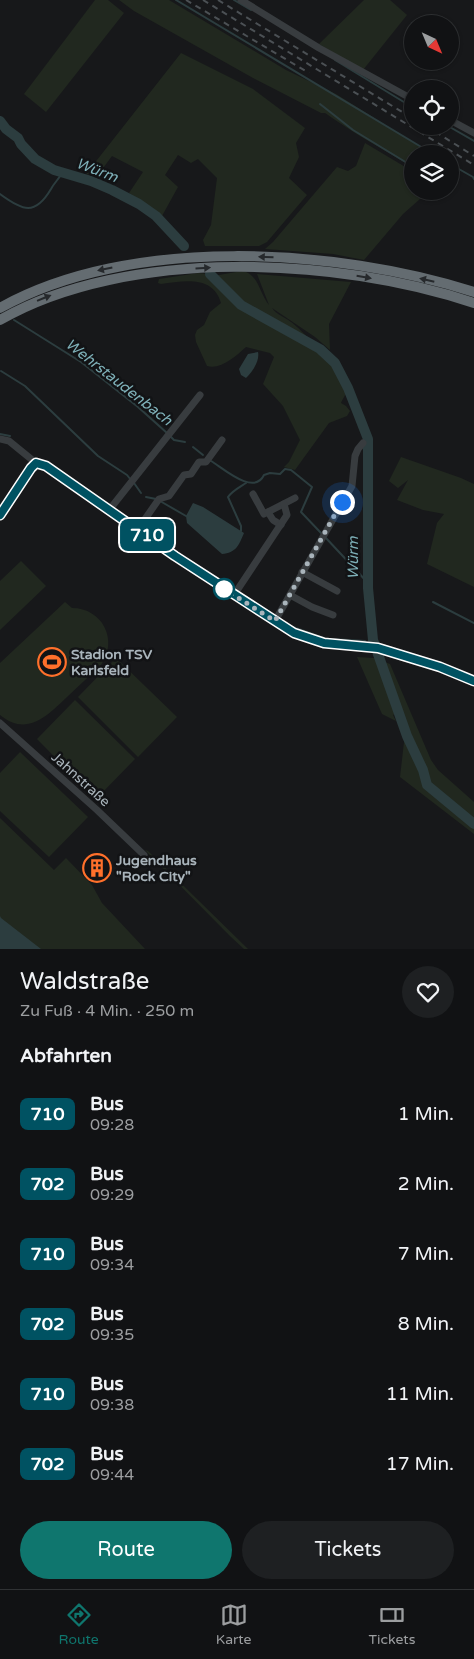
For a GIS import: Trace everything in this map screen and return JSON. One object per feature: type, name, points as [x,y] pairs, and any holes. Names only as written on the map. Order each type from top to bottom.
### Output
[{"type":"highway","points":[[0,308],[47,286],[98,270],[162,260],[224,256],[283,258],[340,263],[404,274],[474,292]]},
{"type":"highway","points":[[0,320],[50,296],[101,280],[150,272],[218,267],[282,268],[342,274],[403,284],[474,303]]},
{"type":"street","points":[[241,0],[319,48],[404,96]]},
{"type":"street","points":[[459,125],[474,133]]},
{"type":"street","points":[[110,509],[200,395]]},
{"type":"street","points":[[0,439],[9,441],[36,463],[46,466],[234,595],[294,633],[317,641],[374,648],[440,667],[474,681]]},
{"type":"street","points":[[138,529],[158,500],[169,496],[184,475],[191,474],[199,462],[206,462],[222,440]]},
{"type":"street","points":[[275,621],[352,486],[356,456],[358,449],[363,443]]},
{"type":"street","points":[[0,515],[25,476],[36,463]]},
{"type":"street","points":[[253,494],[264,514],[294,498]]},
{"type":"street","points":[[234,595],[287,515],[284,504]]},
{"type":"street","points":[[268,512],[280,526]]},
{"type":"street","points":[[302,572],[337,591]]},
{"type":"street","points":[[290,595],[312,607],[333,615]]},
{"type":"street","name":"Jahnstraße","points":[[0,723],[144,855]]},
{"type":"shaded area","points":[[95,0],[108,0],[124,13],[46,112],[24,94]]},
{"type":"shaded area","points":[[119,0],[169,0],[286,70],[336,94],[418,145],[404,145],[404,162],[325,113],[321,113],[253,78],[134,11]]},
{"type":"shaded area","points":[[364,0],[390,0],[407,15],[404,15],[404,19],[363,70],[319,44]]},
{"type":"shaded area","points":[[181,53],[253,89],[305,128],[296,143],[299,157],[289,178],[307,195],[267,242],[259,246],[205,246],[203,240],[211,225],[217,178],[198,159],[191,163],[178,155],[165,175],[178,187],[162,216],[129,193],[143,172],[112,156],[98,175],[86,174]]},
{"type":"shaded area","points":[[365,143],[404,166],[404,200],[419,200],[403,214],[364,260],[333,254],[265,249],[337,167],[348,171],[356,166]]},
{"type":"shaded area","points":[[242,271],[252,276],[269,305],[257,274],[351,282],[329,324],[330,350],[315,337],[272,308],[297,327],[332,366],[340,377],[346,393],[341,403],[350,411],[347,416],[329,423],[295,470],[284,467],[289,462],[300,440],[283,406],[263,384],[274,357],[270,353],[246,347],[223,364],[212,367],[207,366],[196,342],[195,335],[197,330],[204,325],[210,312],[221,303],[217,294],[205,284],[197,282],[158,283],[159,279],[198,273],[219,275]]},
{"type":"shaded area","points":[[258,352],[257,363],[246,378],[241,375],[239,369],[248,354]]},
{"type":"shaded area","points":[[401,457],[474,484],[474,587],[427,564],[437,523],[444,514],[423,510],[397,500],[408,480],[398,488],[389,481]]},
{"type":"shaded area","points":[[193,503],[203,507],[244,533],[239,545],[234,550],[222,554],[187,523],[186,516]]},
{"type":"shaded area","points":[[21,561],[46,586],[0,630],[0,581]]},
{"type":"shaded area","name":"Stadion TSV Karlsfeld","points":[[65,602],[72,608],[83,609],[92,613],[99,619],[108,636],[106,655],[101,665],[44,717],[28,724],[10,721],[0,715],[0,663]]},
{"type":"shaded area","points":[[357,657],[374,658],[390,664],[431,760],[438,770],[474,802],[474,834],[400,777],[403,735],[395,714],[393,715],[396,721],[382,714]]},
{"type":"shaded area","points":[[116,658],[177,717],[138,757],[78,697]]},
{"type":"shaded area","points":[[75,700],[135,759],[96,799],[37,739]]},
{"type":"shaded area","points":[[20,752],[88,817],[49,857],[0,811],[0,773]]},
{"type":"shaded area","points":[[0,818],[54,870],[66,858],[92,885],[102,903],[145,949],[0,949]]},
{"type":"shaded area","points":[[145,850],[248,949],[244,949],[230,936]]},
{"type":"shaded area","points":[[0,916],[1,918],[41,949],[0,949]]},
{"type":"waterway","points":[[176,0],[418,145]]},
{"type":"waterway","points":[[234,0],[251,10]]},
{"type":"waterway","points":[[335,60],[404,102]]},
{"type":"waterway","points":[[320,104],[353,130],[404,161]]},
{"type":"waterway","name":"Würm","points":[[0,121],[6,129],[18,138],[35,159],[54,170],[91,181],[139,204],[156,216],[184,246]]},
{"type":"waterway","points":[[459,132],[474,141]]},
{"type":"waterway","points":[[459,169],[474,179]]},
{"type":"waterway","points":[[0,194],[22,207],[34,207],[45,198],[62,173]]},
{"type":"waterway","name":"Würm","points":[[210,274],[241,305],[320,349],[335,363],[348,388],[368,439],[368,588],[373,640],[407,736],[423,770],[427,785],[474,824]]},
{"type":"waterway","name":"Wehrstaudenbach","points":[[14,320],[81,362],[138,407],[167,433]]},
{"type":"waterway","points":[[1,371],[25,386],[98,456],[127,475],[131,480]]},
{"type":"waterway","points":[[0,434],[10,436]]},
{"type":"waterway","name":"Wehrstaudenbach","points":[[170,436],[174,440],[185,442]]},
{"type":"waterway","name":"Wehrstaudenbach","points":[[193,447],[203,455]]},
{"type":"waterway","points":[[211,461],[239,479],[253,483],[259,481],[264,475],[270,473],[280,474],[285,469],[291,470],[312,487],[301,512],[322,534]]},
{"type":"waterway","points":[[134,483],[141,493]]},
{"type":"waterway","points":[[241,531],[241,526],[228,497],[246,483]]},
{"type":"waterway","points":[[146,497],[156,499]]},
{"type":"waterway","points":[[160,501],[186,516]]},
{"type":"waterway","points":[[325,537],[368,583]]},
{"type":"waterway","points":[[433,602],[474,623]]},
{"type":"waterway","points":[[290,626],[324,638]]},
{"type":"waterway","points":[[332,639],[365,641]]},
{"type":"railway","points":[[186,0],[309,73]]},
{"type":"railway","points":[[203,0],[474,165]]},
{"type":"railway","points":[[218,0],[404,113]]},
{"type":"railway","points":[[440,135],[474,156]]},
{"type":"bus line","name":"710","points":[[0,515],[31,468],[36,463],[46,466],[175,556],[294,633],[324,643],[378,648],[440,667],[474,681]]},
{"type":"place","name":"Stadion TSV Karlsfeld","points":[[52,662]]},
{"type":"place","name":"Jugendhaus \"Rock City\"","points":[[97,868]]},
{"type":"route","points":[[224,589],[275,621],[342,502]]}]
